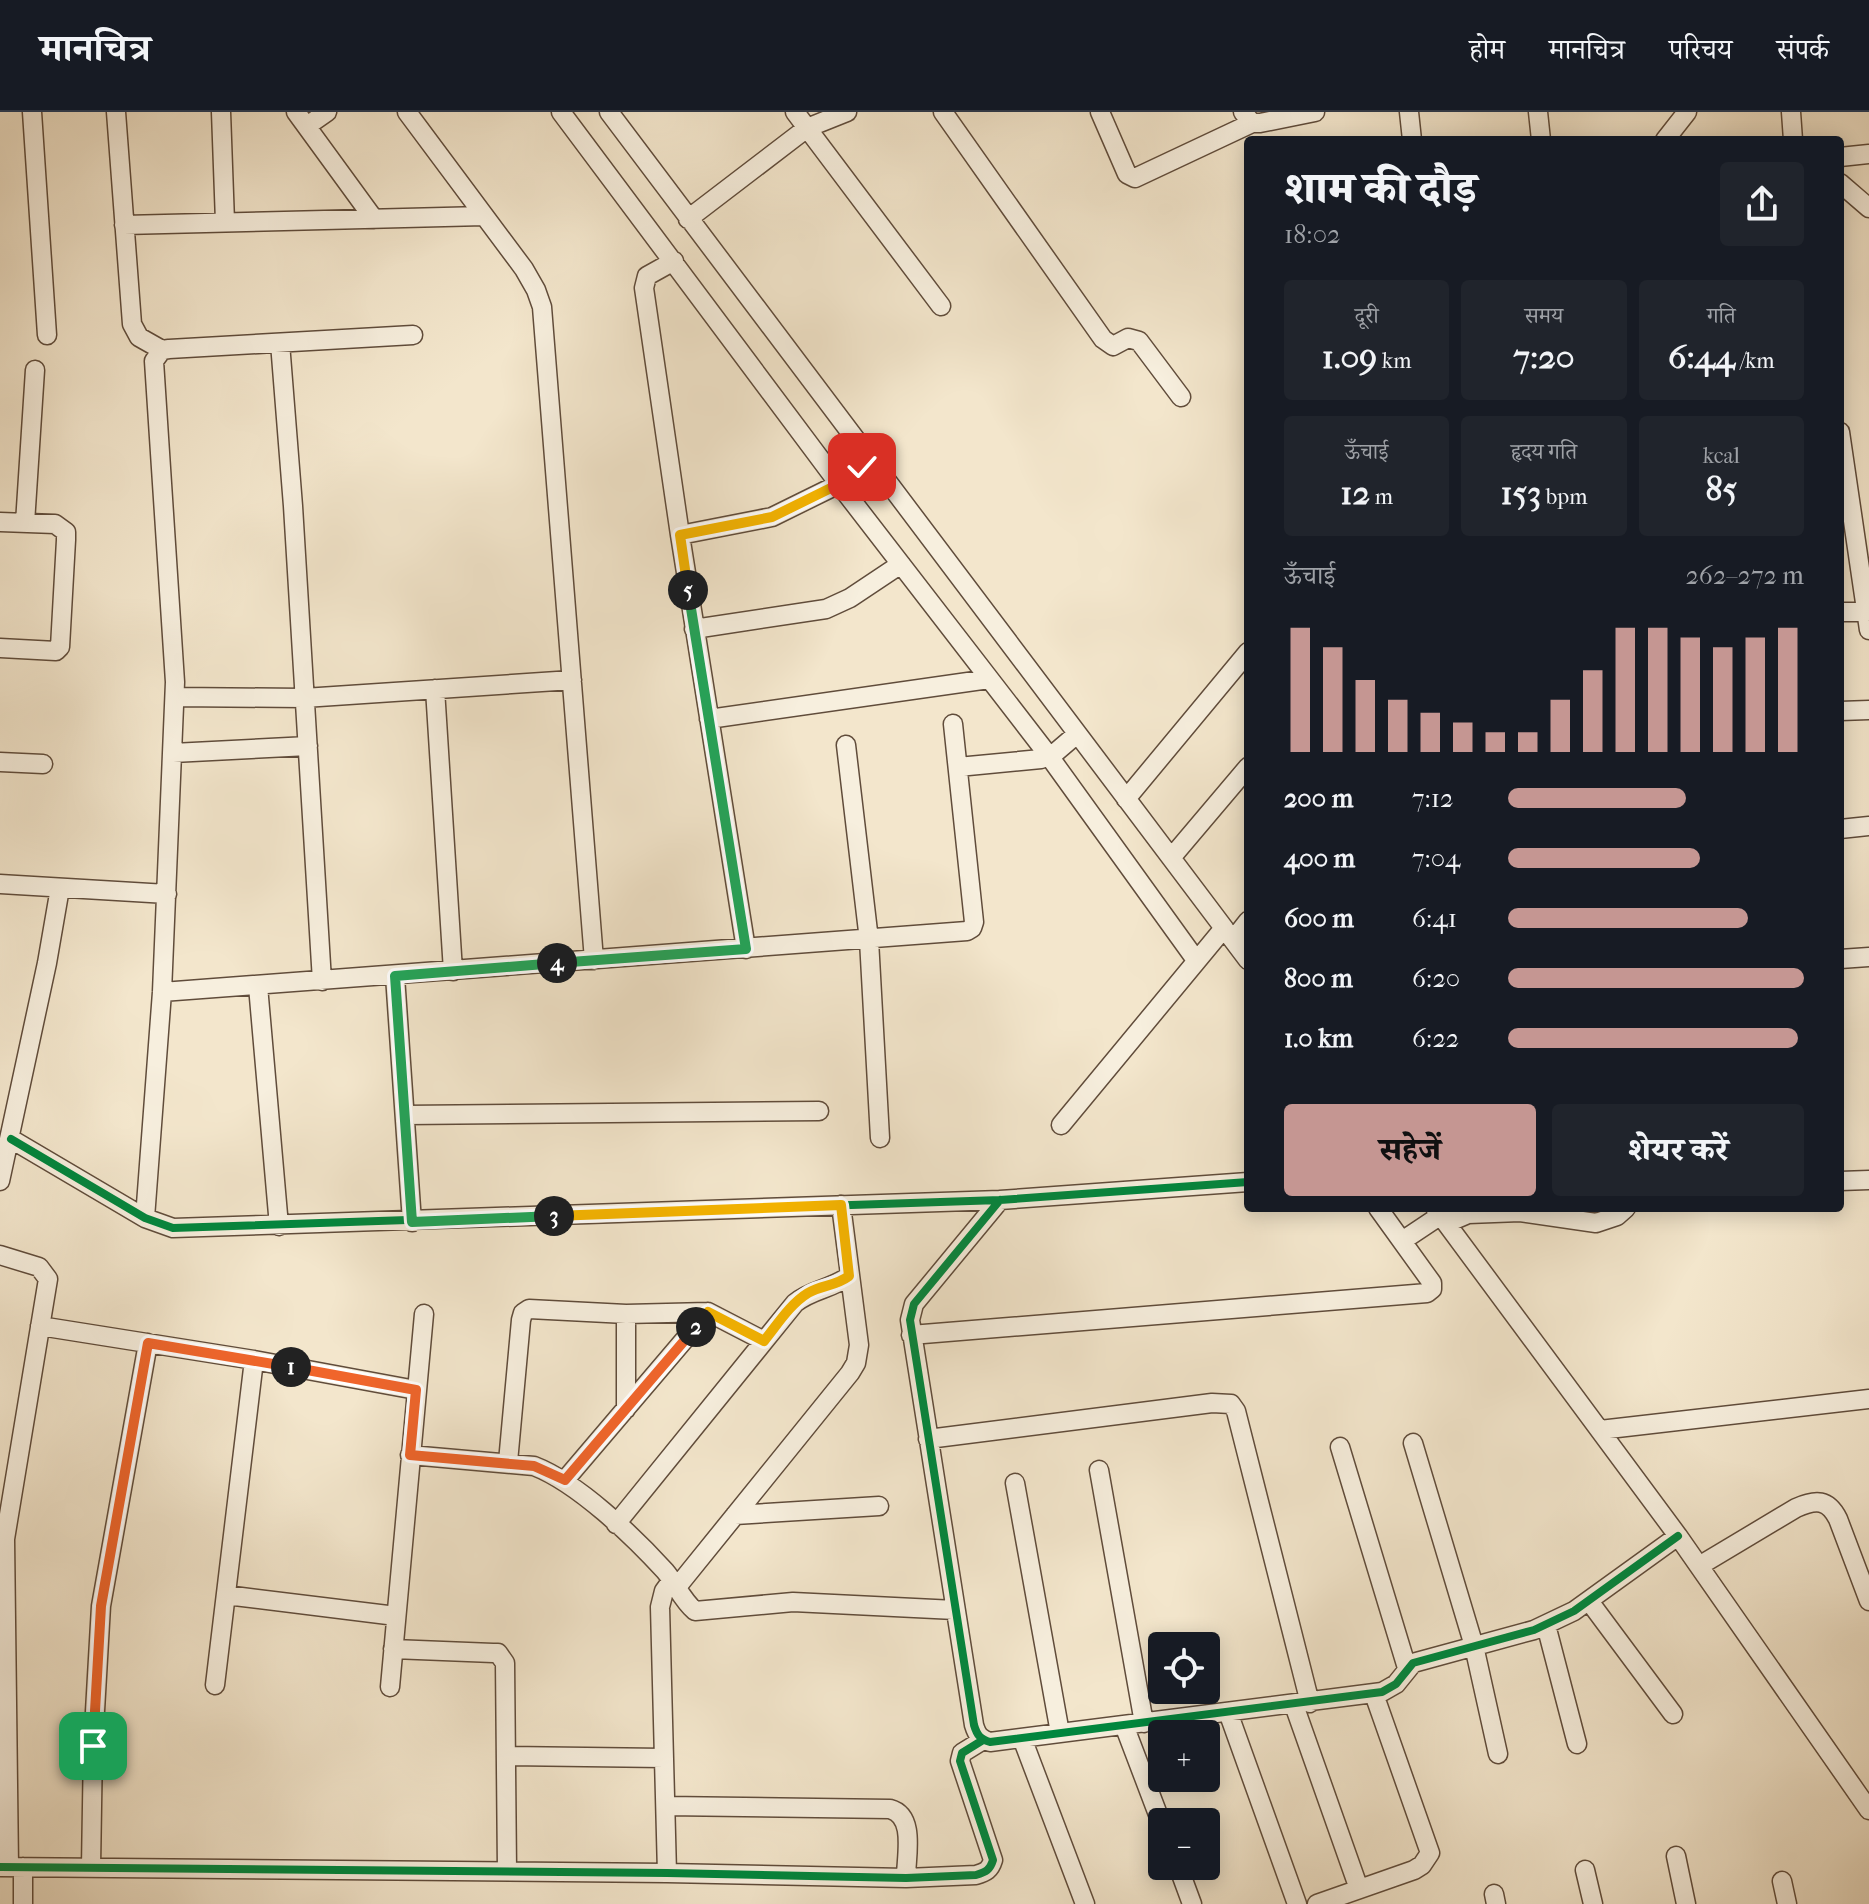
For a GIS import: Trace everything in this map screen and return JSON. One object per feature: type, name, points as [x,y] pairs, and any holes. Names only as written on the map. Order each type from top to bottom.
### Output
[{"type":"street","points":[[32,112],[47,335]]},
{"type":"street","points":[[116,112],[134,332],[162,350],[413,335]]},
{"type":"street","points":[[221,112],[225,222]]},
{"type":"street","points":[[327,112],[302,119],[374,219]]},
{"type":"street","points":[[407,112],[524,269],[542,307],[594,960]]},
{"type":"street","points":[[561,112],[674,261],[855,472],[1215,942],[1244,958]]},
{"type":"street","points":[[609,112],[688,219],[855,472],[901,564],[989,679],[1126,799],[1171,858],[1215,942]]},
{"type":"street","points":[[795,112],[941,306]]},
{"type":"street","points":[[688,219],[807,128],[847,112]]},
{"type":"street","points":[[943,112],[1103,339],[1113,346],[1128,338],[1139,341],[1181,397]]},
{"type":"street","points":[[1100,112],[1127,174],[1135,178],[1247,118],[1315,112]]},
{"type":"street","points":[[1409,112],[1412,136]]},
{"type":"street","points":[[1538,112],[1541,136]]},
{"type":"street","points":[[1668,136],[1687,112]]},
{"type":"street","points":[[1791,112],[1793,136]]},
{"type":"street","points":[[1844,156],[1869,153]]},
{"type":"street","points":[[1844,186],[1869,208]]},
{"type":"street","points":[[124,225],[484,216]]},
{"type":"street","points":[[674,261],[647,276],[644,288],[694,629],[746,949]]},
{"type":"street","points":[[280,343],[322,981]]},
{"type":"street","points":[[145,1218],[162,992],[175,697],[154,361],[162,350]]},
{"type":"street","points":[[25,523],[35,370]]},
{"type":"street","points":[[1844,461],[1867,590],[1868,621],[1844,613]]},
{"type":"street","points":[[680,535],[772,517],[855,472]]},
{"type":"street","points":[[0,522],[55,524],[62,526],[66,532],[60,647],[48,652],[0,648]]},
{"type":"street","points":[[694,629],[826,609],[850,598],[901,564]]},
{"type":"street","points":[[1126,799],[1244,657]]},
{"type":"street","points":[[709,719],[989,679]]},
{"type":"street","points":[[175,697],[304,698],[572,680]]},
{"type":"street","points":[[435,689],[453,971]]},
{"type":"street","points":[[1844,711],[1869,710]]},
{"type":"street","points":[[162,992],[958,933],[972,928],[974,922],[953,724]]},
{"type":"street","points":[[846,745],[869,940],[880,1138]]},
{"type":"street","points":[[173,753],[308,746]]},
{"type":"street","points":[[958,767],[1028,761],[1063,746]]},
{"type":"street","points":[[0,762],[43,764]]},
{"type":"street","points":[[1171,858],[1244,772]]},
{"type":"street","points":[[1844,829],[1869,826]]},
{"type":"street","points":[[0,884],[167,894]]},
{"type":"street","points":[[0,1181],[60,888]]},
{"type":"street","points":[[1061,1125],[1215,942],[1244,924]]},
{"type":"street","points":[[1844,959],[1869,957]]},
{"type":"street","points":[[395,976],[412,1222]]},
{"type":"street","points":[[258,986],[279,1226]]},
{"type":"street","points":[[405,1115],[819,1111]]},
{"type":"street","points":[[11,1139],[145,1218],[173,1228],[1000,1200],[1244,1182]]},
{"type":"street","points":[[1844,1181],[1869,1180]]},
{"type":"street","points":[[1000,1200],[914,1304],[910,1320],[974,1725],[983,1740],[990,1742],[1374,1694],[1390,1689],[1407,1668],[1421,1659],[1546,1625],[1589,1601],[1674,1539]]},
{"type":"street","points":[[667,1873],[660,1607],[664,1591],[674,1584],[735,1515],[856,1363],[859,1345],[841,1205]]},
{"type":"street","points":[[911,1335],[1427,1293],[1432,1289],[1432,1283],[1408,1237],[1382,1212]]},
{"type":"street","points":[[1408,1237],[1438,1217],[1520,1212],[1596,1223],[1622,1212]]},
{"type":"street","points":[[1438,1217],[1600,1430],[1674,1539],[1699,1566],[1869,1810]]},
{"type":"street","points":[[0,1255],[39,1267],[44,1272],[47,1285],[6,1531],[3,1623],[10,1867],[23,1904]]},
{"type":"street","points":[[616,1524],[804,1296],[849,1276]]},
{"type":"street","points":[[508,1462],[523,1313],[539,1307],[626,1314],[708,1312],[764,1341]]},
{"type":"street","points":[[565,1480],[708,1312]]},
{"type":"street","points":[[390,1687],[424,1314]]},
{"type":"street","points":[[626,1314],[626,1409]]},
{"type":"street","points":[[40,1326],[416,1390]]},
{"type":"street","points":[[91,1867],[93,1746],[101,1606],[148,1343]]},
{"type":"street","points":[[215,1685],[254,1360]]},
{"type":"street","points":[[1600,1430],[1869,1399]]},
{"type":"street","points":[[928,1439],[1212,1403],[1231,1404],[1239,1422],[1302,1704],[1359,1889]]},
{"type":"street","points":[[1413,1443],[1474,1646],[1498,1754]]},
{"type":"street","points":[[1340,1447],[1407,1668]]},
{"type":"street","points":[[410,1455],[534,1466],[565,1480],[616,1524],[674,1584],[695,1611],[793,1602],[955,1610]]},
{"type":"street","points":[[1099,1470],[1144,1723]]},
{"type":"street","points":[[1015,1483],[1060,1733]]},
{"type":"street","points":[[1699,1566],[1796,1508],[1821,1502],[1832,1507],[1838,1519],[1869,1601]]},
{"type":"street","points":[[735,1515],[879,1506]]},
{"type":"street","points":[[226,1595],[396,1616]]},
{"type":"street","points":[[1589,1601],[1673,1714]]},
{"type":"street","points":[[1546,1625],[1577,1744]]},
{"type":"street","points":[[393,1649],[498,1653],[505,1663],[507,1871]]},
{"type":"street","points":[[1317,1904],[1414,1870],[1430,1853],[1374,1694]]},
{"type":"street","points":[[1228,1712],[1297,1904]]},
{"type":"street","points":[[1124,1725],[1156,1808]]},
{"type":"street","points":[[1022,1738],[1085,1904]]},
{"type":"street","points":[[10,1867],[906,1878],[976,1875],[991,1867],[992,1853],[960,1761],[962,1753],[983,1740]]},
{"type":"street","points":[[506,1756],[664,1758]]},
{"type":"street","points":[[666,1806],[898,1811],[904,1815],[906,1824],[906,1878]]},
{"type":"street","points":[[1676,1856],[1686,1904]]},
{"type":"street","points":[[1585,1870],[1593,1904]]},
{"type":"street","points":[[1183,1880],[1192,1904]]},
{"type":"street","points":[[1782,1881],[1787,1904]]},
{"type":"cycle path","points":[[11,1139],[145,1218],[173,1228],[1000,1200],[1244,1182]]},
{"type":"cycle path","points":[[1000,1200],[914,1304],[910,1320],[974,1725],[978,1734],[990,1742],[1382,1692],[1396,1684],[1413,1663],[1534,1630],[1574,1611],[1678,1536]]},
{"type":"cycle path","points":[[0,1867],[906,1878],[976,1875],[987,1870],[993,1860],[960,1761],[962,1753],[983,1740]]},
{"type":"route","points":[[93,1746],[101,1606],[148,1343],[416,1390],[410,1455],[534,1466],[565,1480],[708,1312],[764,1341],[804,1296],[840,1283],[849,1276],[841,1205],[412,1222],[395,976],[746,949],[680,535],[772,517],[839,484],[862,467]]}]
